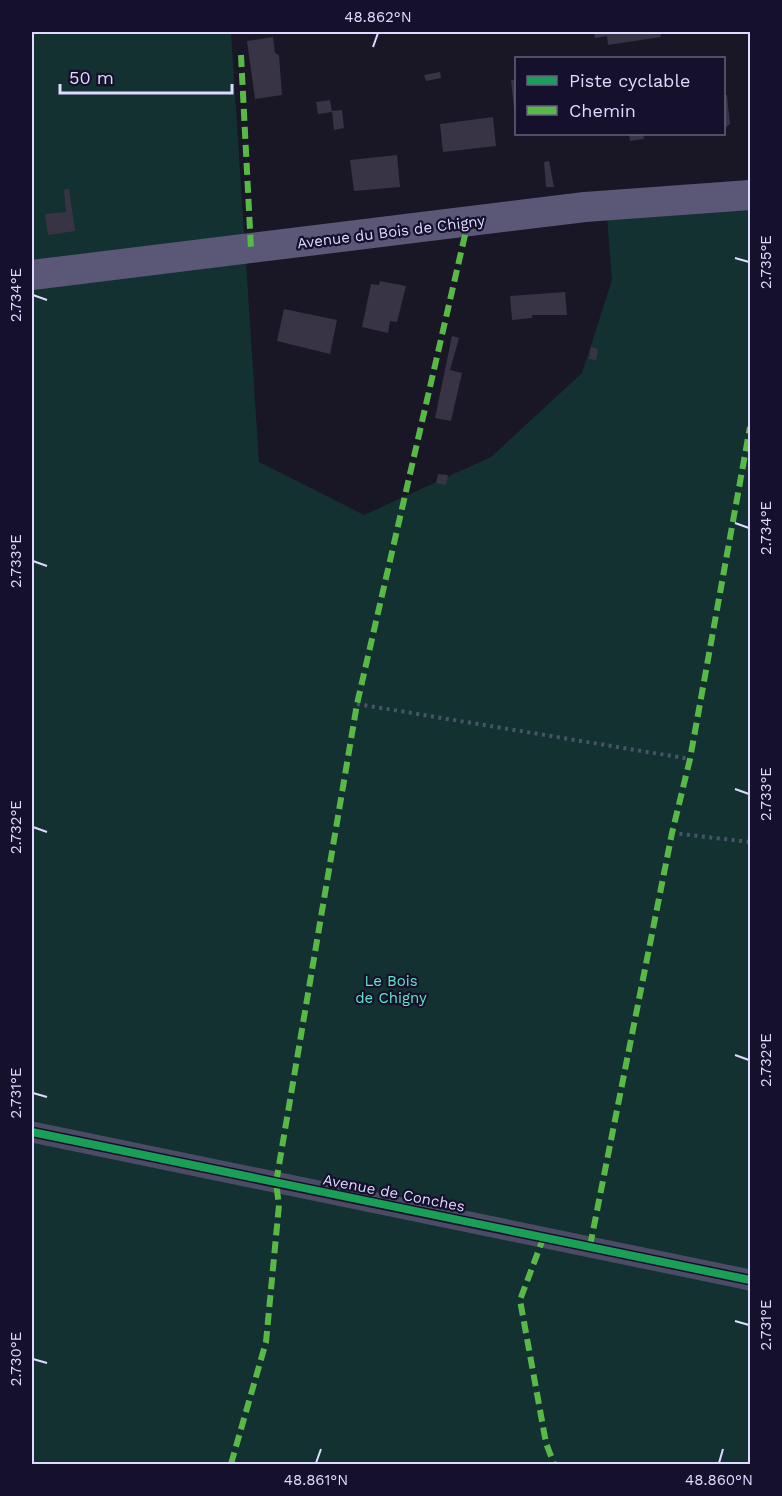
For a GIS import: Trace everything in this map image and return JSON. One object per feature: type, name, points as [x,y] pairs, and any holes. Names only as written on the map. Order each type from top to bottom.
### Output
[{"type":"main road","name":"Avenue du Bois de Chigny","points":[[32,275],[585,207],[750,195]]},
{"type":"street","name":"Avenue de Conches","points":[[32,1132],[750,1280]]},
{"type":"path","points":[[357,704],[690,759]]},
{"type":"path","points":[[672,833],[750,842]]},
{"type":"green space","name":"Le Bois de Chigny","points":[[32,32],[231,32],[259,462],[364,515],[491,457],[582,373],[612,280],[607,217],[750,207],[750,1464],[32,1464]]},
{"type":"building","points":[[594,32],[660,32],[661,37],[608,45],[607,36],[595,38]]},
{"type":"building","points":[[273,37],[275,53],[279,55],[282,95],[255,99],[247,41]]},
{"type":"building","points":[[440,72],[441,78],[426,81],[424,75]]},
{"type":"building","points":[[511,80],[515,80],[515,117]]},
{"type":"building","points":[[725,95],[727,95],[730,124],[725,128]]},
{"type":"building","points":[[330,100],[332,112],[318,114],[316,102]]},
{"type":"building","points":[[342,110],[344,128],[334,130],[332,111]]},
{"type":"building","points":[[493,117],[496,146],[443,152],[440,124]]},
{"type":"building","points":[[629,135],[643,135],[644,139],[630,141]]},
{"type":"building","points":[[397,155],[400,187],[354,191],[350,160]]},
{"type":"building","points":[[549,161],[554,187],[546,187],[544,162]]},
{"type":"building","points":[[69,189],[75,231],[48,235],[45,214],[66,212],[64,190]]},
{"type":"building","points":[[380,281],[406,286],[397,322],[390,321],[388,333],[362,327],[371,284],[379,285]]},
{"type":"building","points":[[565,292],[567,315],[532,315],[532,318],[512,320],[510,296]]},
{"type":"building","points":[[284,309],[337,320],[330,354],[277,341]]},
{"type":"building","points":[[452,336],[459,338],[450,370],[462,373],[451,421],[435,418]]},
{"type":"building","points":[[591,347],[598,349],[596,360],[589,359]]},
{"type":"building","points":[[438,474],[448,475],[446,485],[436,483]]},
{"type":"marked path","points":[[241,55],[251,249]]},
{"type":"marked path","points":[[231,1464],[266,1342],[279,1205],[276,1183],[357,704],[468,222]]},
{"type":"marked path","points":[[590,1246],[672,833],[690,759],[750,427]]},
{"type":"marked path","points":[[544,1236],[520,1300],[546,1443],[554,1464]]},
{"type":"cycle path","points":[[32,1132],[750,1280]]}]
